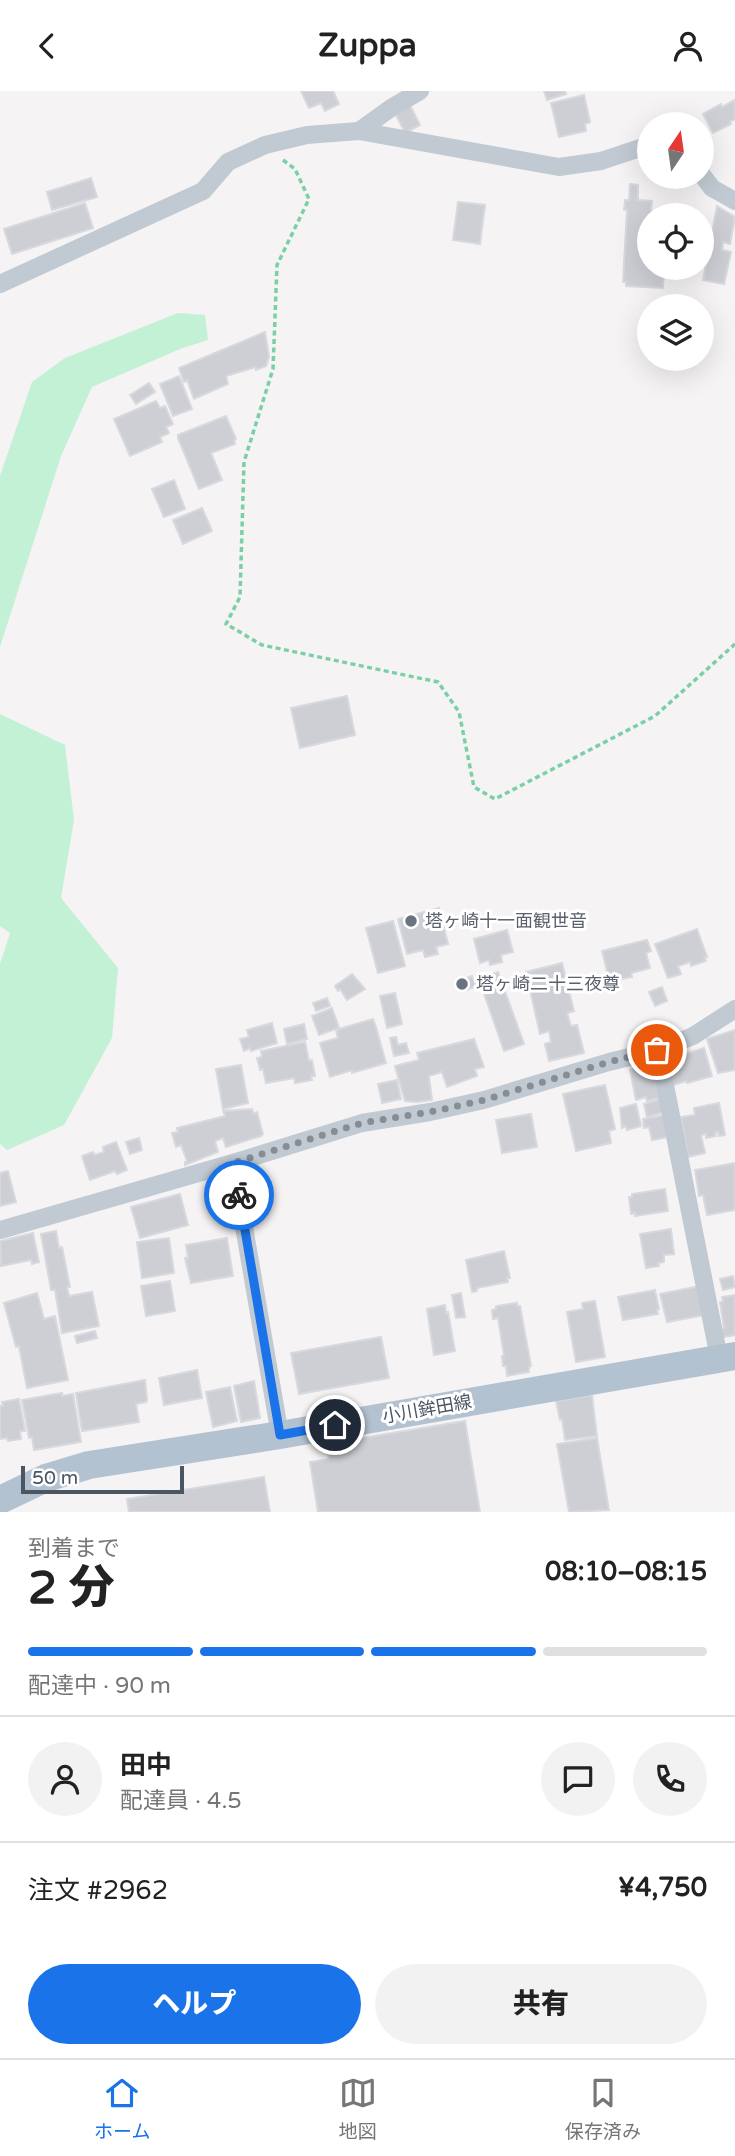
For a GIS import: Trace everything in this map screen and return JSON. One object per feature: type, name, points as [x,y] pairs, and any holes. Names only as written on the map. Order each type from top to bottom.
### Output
[{"type":"main road","name":"小川鉾田線","points":[[0,1500],[46,1478],[89,1465],[280,1435],[727,1357]]},
{"type":"street","points":[[359,131],[391,107],[420,91]]},
{"type":"street","points":[[0,284],[203,191],[228,162],[265,145],[307,135],[359,131],[559,167],[601,161],[637,149]]},
{"type":"street","points":[[714,189],[735,201]]},
{"type":"street","points":[[0,1230],[362,1123],[484,1100],[597,1065],[657,1050],[693,1036],[735,1009]]},
{"type":"street","points":[[657,1050],[727,1357]]},
{"type":"street","points":[[233,1163],[280,1435]]},
{"type":"path","points":[[265,145],[295,169],[309,199],[277,265],[273,369],[244,462],[240,597],[226,624],[262,645],[438,682],[459,712],[474,787],[495,799],[654,716],[735,644]]},
{"type":"green space","points":[[178,313],[205,315],[208,340],[180,349],[92,387],[61,456],[0,647],[0,476],[32,382],[65,358]]},
{"type":"green space","points":[[0,714],[65,745],[74,820],[61,898],[118,968],[112,1038],[64,1125],[7,1150],[0,1144],[0,964],[10,933],[0,926]]},
{"type":"building","points":[[301,91],[333,91],[339,104],[325,111],[321,103],[309,108]]},
{"type":"building","points":[[544,91],[565,91],[566,94],[547,100]]},
{"type":"building","points":[[584,95],[590,122],[585,124],[586,131],[559,137],[551,103]]},
{"type":"building","points":[[735,100],[735,119],[714,132],[714,112],[707,112],[721,104],[722,107]]},
{"type":"building","points":[[410,105],[420,125],[405,133],[395,113]]},
{"type":"building","points":[[91,178],[97,197],[52,210],[47,192]]},
{"type":"building","points":[[630,184],[637,185],[638,200],[652,201],[637,203],[637,280],[663,280],[663,288],[626,286],[626,282],[623,282],[627,210],[624,210],[625,200],[629,200]]},
{"type":"building","points":[[458,202],[485,205],[480,244],[453,240]]},
{"type":"building","points":[[85,203],[93,228],[12,254],[4,229]]},
{"type":"building","points":[[717,206],[735,217],[730,244],[723,242],[722,250],[731,252],[724,284],[703,280],[714,280],[714,222]]},
{"type":"building","points":[[265,332],[269,357],[266,366],[226,376],[228,384],[194,399],[179,368]]},
{"type":"building","points":[[179,376],[192,409],[173,416],[160,384]]},
{"type":"building","points":[[149,383],[155,392],[136,404],[130,395]]},
{"type":"building","points":[[156,401],[160,408],[165,406],[173,424],[166,427],[169,433],[160,437],[162,442],[130,456],[114,419]]},
{"type":"building","points":[[226,416],[236,439],[235,444],[211,453],[222,480],[199,489],[178,435]]},
{"type":"building","points":[[174,480],[185,509],[164,517],[152,489]]},
{"type":"building","points":[[202,508],[212,531],[183,544],[173,520]]},
{"type":"building","points":[[347,696],[355,735],[300,748],[291,708]]},
{"type":"building","points":[[439,908],[448,944],[436,947],[438,954],[425,957],[423,950],[407,954],[398,919]]},
{"type":"building","points":[[393,921],[405,966],[378,973],[366,928]]},
{"type":"building","points":[[697,929],[706,961],[691,966],[690,962],[678,966],[681,974],[668,978],[655,944]]},
{"type":"building","points":[[507,930],[513,952],[501,955],[502,962],[490,965],[489,960],[480,963],[474,939]]},
{"type":"building","points":[[647,940],[651,951],[646,953],[650,968],[631,973],[632,977],[609,979],[602,951]]},
{"type":"building","points":[[562,963],[574,1011],[567,1013],[571,1026],[577,1025],[584,1053],[549,1061],[545,1044],[551,1042],[549,1031],[540,1034],[526,972]]},
{"type":"building","points":[[498,972],[524,1044],[504,1051],[479,979]]},
{"type":"building","points":[[352,974],[365,989],[347,1000],[335,986]]},
{"type":"building","points":[[472,976],[476,986],[467,990],[463,979]]},
{"type":"building","points":[[662,987],[667,1001],[655,1006],[649,992]]},
{"type":"building","points":[[395,993],[402,1024],[387,1028],[380,996]]},
{"type":"building","points":[[327,998],[330,1006],[316,1011],[313,1003]]},
{"type":"building","points":[[332,1008],[339,1028],[319,1035],[312,1016]]},
{"type":"building","points":[[373,1019],[386,1063],[330,1077],[320,1043],[338,1038],[336,1030]]},
{"type":"building","points":[[272,1023],[277,1043],[244,1051],[240,1039],[249,1037],[247,1030]]},
{"type":"building","points":[[304,1024],[307,1039],[287,1044],[284,1029]]},
{"type":"building","points":[[735,1030],[735,1070],[718,1073],[707,1039]]},
{"type":"building","points":[[396,1037],[398,1045],[406,1043],[409,1053],[394,1056],[390,1038]]},
{"type":"building","points":[[474,1039],[484,1067],[475,1069],[477,1076],[447,1087],[442,1072],[429,1076],[432,1100],[405,1101],[395,1066],[419,1060],[417,1053]]},
{"type":"building","points":[[305,1042],[315,1076],[311,1076],[312,1080],[295,1083],[294,1078],[266,1083],[257,1058],[262,1057],[261,1051]]},
{"type":"building","points":[[704,1048],[712,1076],[674,1085],[666,1060]]},
{"type":"building","points":[[241,1065],[248,1103],[223,1109],[216,1069]]},
{"type":"building","points":[[653,1066],[659,1098],[647,1101],[646,1097],[636,1100],[630,1070]]},
{"type":"building","points":[[397,1080],[401,1099],[382,1103],[378,1084]]},
{"type":"building","points":[[605,1085],[615,1129],[609,1131],[611,1143],[576,1151],[563,1094]]},
{"type":"building","points":[[661,1099],[664,1112],[647,1117],[644,1104]]},
{"type":"building","points":[[719,1103],[725,1135],[719,1136],[718,1132],[715,1133],[716,1136],[706,1138],[706,1134],[701,1135],[705,1153],[688,1157],[681,1117],[695,1115],[694,1108]]},
{"type":"building","points":[[636,1104],[641,1126],[627,1130],[626,1126],[622,1128],[620,1108]]},
{"type":"building","points":[[252,1109],[254,1114],[257,1112],[263,1134],[261,1136],[226,1147],[223,1138],[215,1141],[218,1152],[185,1165],[187,1161],[181,1145],[176,1147],[172,1133],[178,1132],[177,1128],[225,1116],[223,1111]]},
{"type":"building","points":[[531,1114],[537,1147],[502,1153],[496,1120]]},
{"type":"building","points":[[665,1115],[669,1137],[652,1140],[649,1127],[644,1128],[643,1119]]},
{"type":"building","points":[[139,1138],[142,1150],[130,1154],[126,1142]]},
{"type":"building","points":[[116,1142],[127,1170],[117,1174],[115,1171],[90,1180],[82,1156],[104,1152],[103,1147]]},
{"type":"building","points":[[735,1163],[735,1210],[707,1215],[703,1195],[699,1196],[695,1170]]},
{"type":"building","points":[[8,1171],[16,1202],[0,1206],[0,1173]]},
{"type":"building","points":[[665,1189],[668,1211],[635,1216],[635,1213],[631,1214],[629,1197],[632,1197],[632,1194]]},
{"type":"building","points":[[180,1194],[188,1225],[140,1238],[131,1207]]},
{"type":"building","points":[[671,1229],[674,1254],[664,1255],[664,1262],[658,1263],[659,1266],[646,1268],[640,1234]]},
{"type":"building","points":[[56,1231],[70,1287],[67,1287],[69,1296],[92,1292],[99,1326],[62,1333],[41,1234]]},
{"type":"building","points":[[33,1233],[39,1262],[32,1264],[31,1260],[1,1266],[0,1241]]},
{"type":"building","points":[[169,1238],[174,1273],[142,1278],[137,1242]]},
{"type":"building","points":[[227,1238],[233,1276],[191,1283],[185,1258],[188,1258],[186,1245]]},
{"type":"building","points":[[504,1251],[510,1278],[507,1278],[508,1282],[477,1288],[477,1291],[472,1292],[466,1260]]},
{"type":"building","points":[[733,1276],[735,1287],[723,1290],[720,1279]]},
{"type":"building","points":[[170,1281],[175,1311],[146,1316],[141,1286]]},
{"type":"building","points":[[700,1286],[705,1315],[667,1322],[660,1294]]},
{"type":"building","points":[[655,1290],[658,1314],[623,1320],[618,1297]]},
{"type":"building","points":[[37,1293],[44,1319],[55,1316],[68,1380],[27,1388],[19,1346],[16,1347],[4,1303]]},
{"type":"building","points":[[461,1293],[465,1317],[456,1318],[452,1295]]},
{"type":"building","points":[[735,1295],[735,1335],[723,1337],[720,1302],[723,1302],[722,1297]]},
{"type":"building","points":[[595,1301],[605,1357],[576,1362],[567,1312],[583,1309],[582,1303]]},
{"type":"building","points":[[517,1303],[517,1306],[520,1306],[531,1366],[529,1372],[507,1376],[506,1366],[503,1366],[498,1318],[493,1319],[492,1310],[496,1309],[496,1306]]},
{"type":"building","points":[[445,1305],[455,1351],[434,1355],[427,1309]]},
{"type":"building","points":[[95,1331],[97,1338],[77,1343],[75,1336]]},
{"type":"building","points":[[381,1337],[389,1378],[299,1394],[291,1353]]},
{"type":"building","points":[[197,1370],[202,1398],[164,1405],[159,1378]]},
{"type":"building","points":[[145,1380],[147,1400],[136,1404],[139,1422],[82,1431],[76,1393]]},
{"type":"building","points":[[254,1381],[260,1418],[241,1422],[234,1386]]},
{"type":"building","points":[[230,1387],[237,1421],[213,1427],[206,1392]]},
{"type":"building","points":[[62,1393],[62,1396],[73,1394],[81,1442],[34,1450],[22,1400]]},
{"type":"building","points":[[592,1395],[597,1436],[565,1440],[556,1401]]},
{"type":"building","points":[[19,1399],[25,1431],[20,1431],[21,1439],[0,1439],[0,1406],[3,1406],[2,1402]]},
{"type":"building","points":[[465,1421],[480,1512],[318,1512],[310,1462],[329,1459],[326,1444]]},
{"type":"building","points":[[597,1438],[609,1510],[569,1512],[557,1444]]},
{"type":"building","points":[[264,1477],[270,1512],[129,1512],[127,1499]]},
{"type":"way so far","points":[[239,1195],[233,1163],[362,1123],[484,1100],[657,1050]]},
{"type":"place","name":"塔ヶ崎十一面観世音","points":[[411,921]]},
{"type":"place","name":"塔ヶ崎二十三夜尊","points":[[462,984]]},
{"type":"route","points":[[239,1195],[280,1435],[335,1425]]}]
